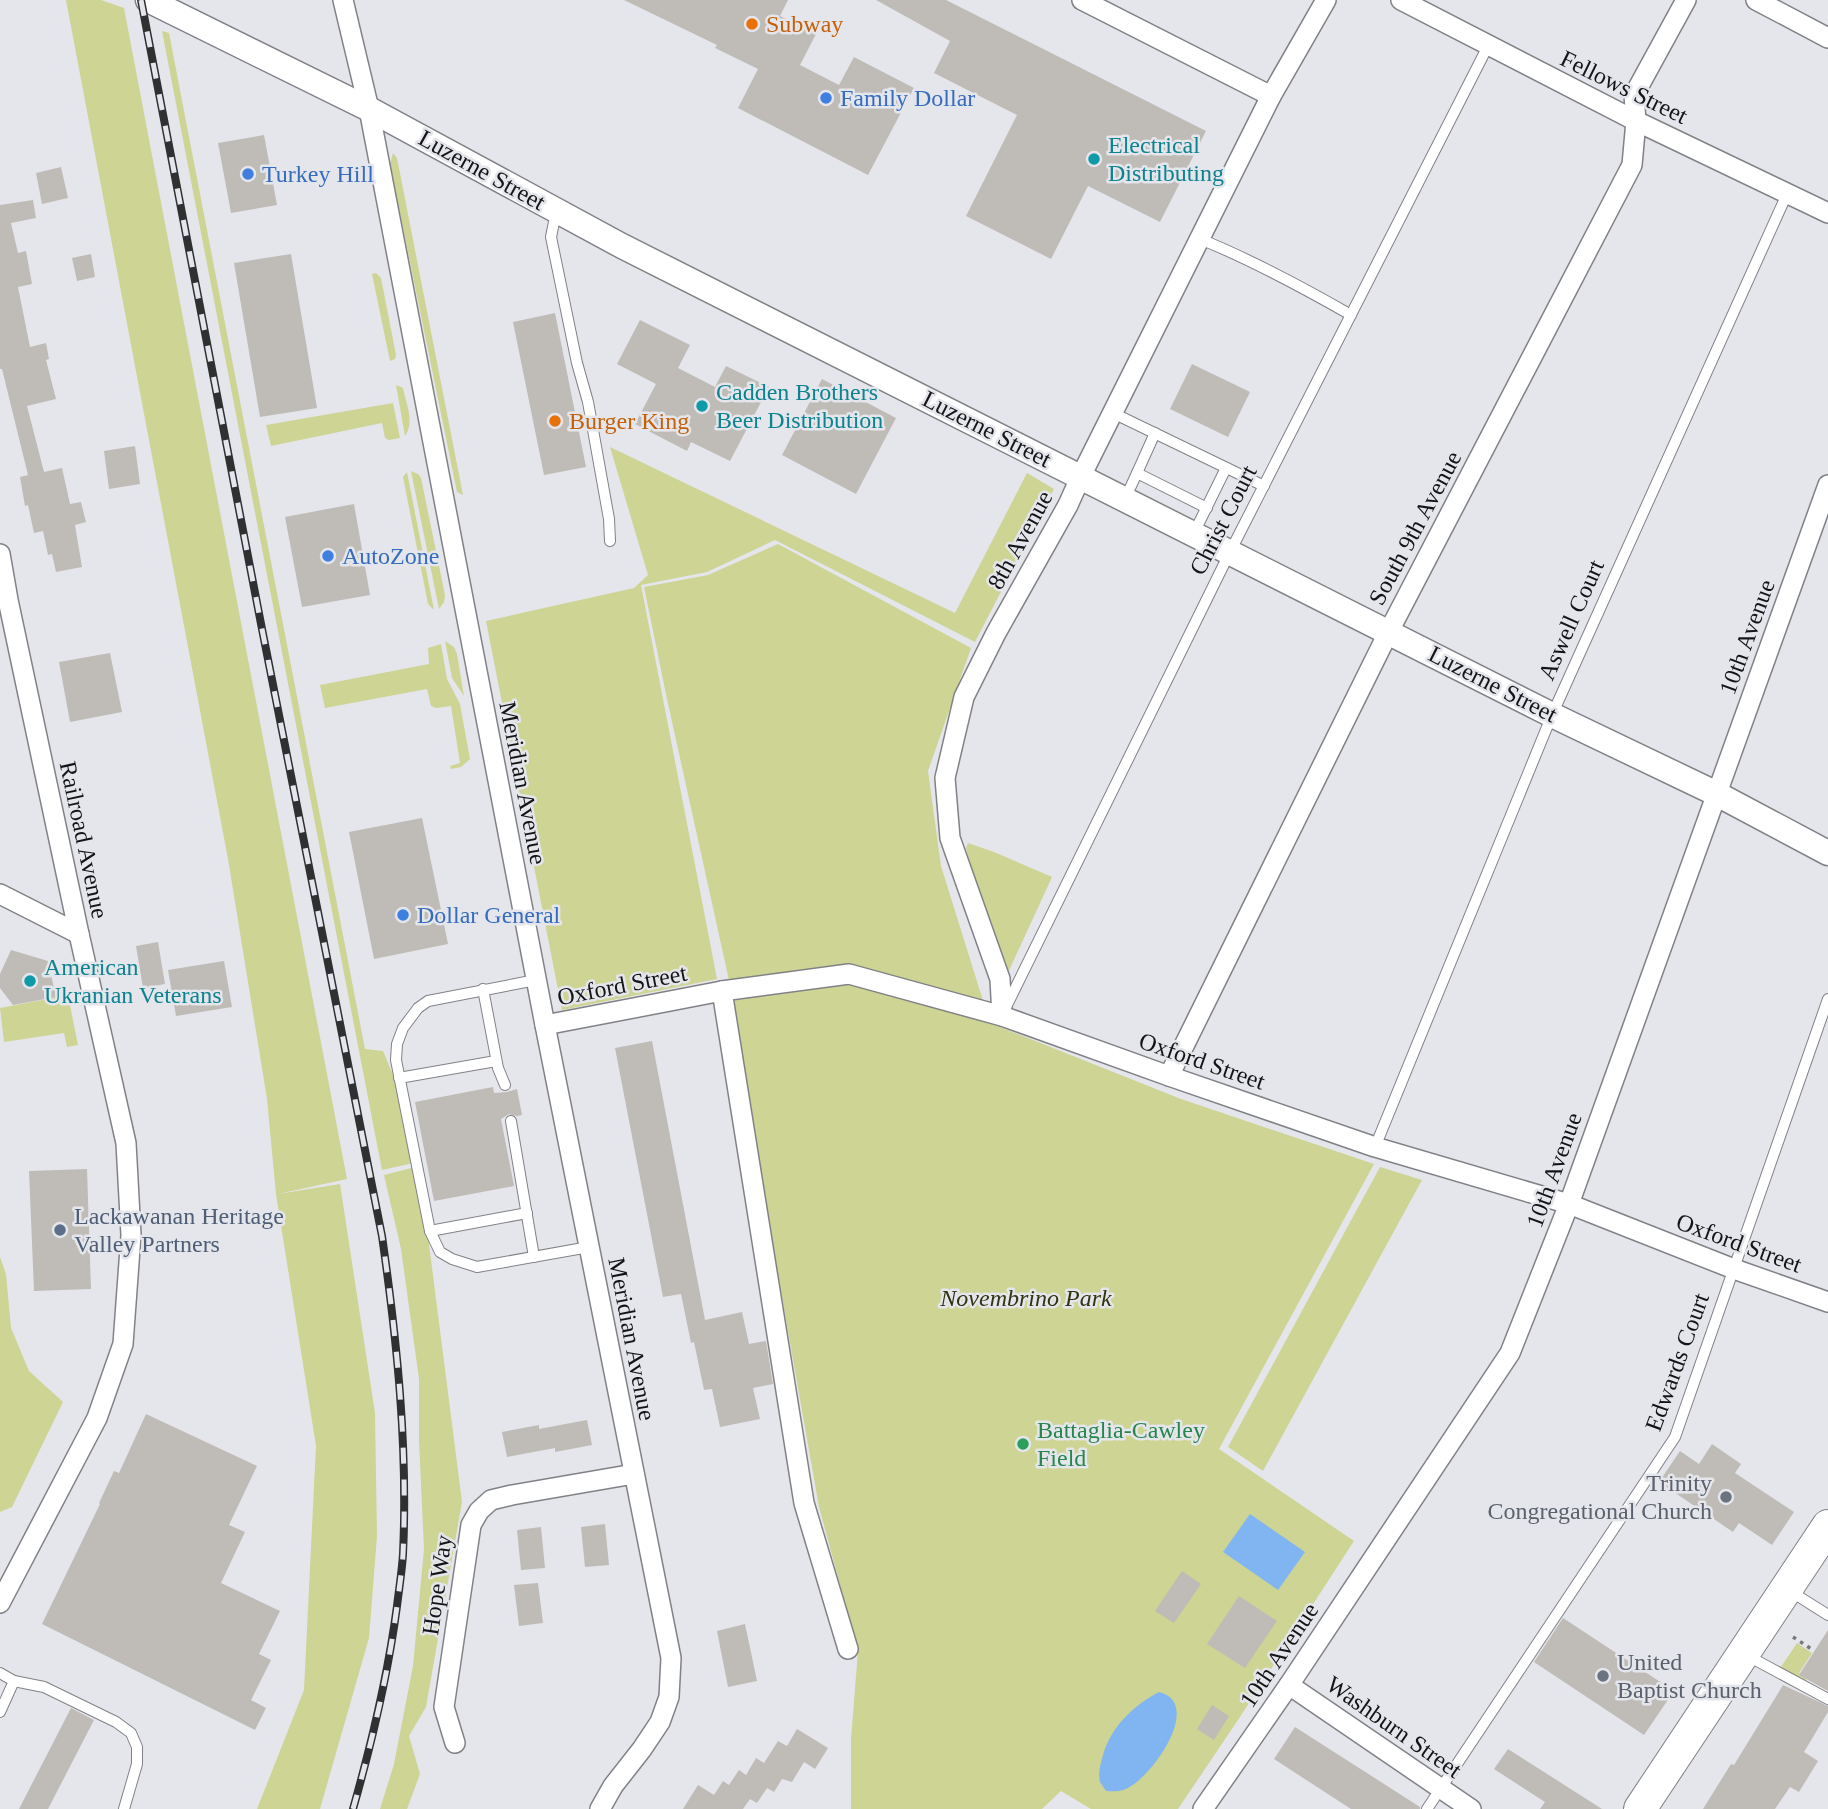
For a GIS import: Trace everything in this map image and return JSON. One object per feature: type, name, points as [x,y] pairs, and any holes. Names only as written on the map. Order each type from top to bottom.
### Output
[{"type":"main road","points":[[1640,1809],[1828,1526]]},
{"type":"street","name":"Luzerne Street","points":[[148,0],[369,109],[616,243],[1552,715],[1717,794],[1828,853]]},
{"type":"street","name":"Meridian Avenue","points":[[343,0],[369,109],[536,980],[671,1658],[669,1697],[660,1722],[613,1786],[600,1809]]},
{"type":"street","points":[[1082,0],[1271,96]]},
{"type":"street","name":"8th Avenue","points":[[1002,1016],[1000,979],[950,838],[945,778],[964,697],[996,633],[1068,505],[1271,96],[1326,0]]},
{"type":"street","name":"Fellows Street","points":[[1401,0],[1636,121],[1828,213]]},
{"type":"street","name":"South 9th Avenue","points":[[1169,1076],[1389,631],[1632,165],[1636,121],[1634,95],[1685,0]]},
{"type":"street","points":[[1756,0],[1828,37]]},
{"type":"street","name":"10th Avenue","points":[[1203,1809],[1510,1353],[1569,1204],[1828,485]]},
{"type":"street","name":"Railroad Avenue","points":[[0,554],[4,601],[126,1143],[131,1235],[123,1344],[97,1418],[0,1603]]},
{"type":"street","points":[[0,894],[79,934]]},
{"type":"street","name":"Oxford Street","points":[[545,1025],[722,991],[849,974],[1002,1016],[1375,1147],[1569,1204],[1734,1269],[1828,1302]]},
{"type":"street","points":[[722,991],[804,1503],[848,1649]]},
{"type":"street","name":"Hope Way","points":[[455,1743],[444,1707],[471,1525],[479,1511],[491,1500],[634,1474]]},
{"type":"street","name":"Washburn Street","points":[[1289,1685],[1471,1809]]},
{"type":"lane","name":"Christ Court","points":[[1002,1016],[1230,552],[1489,46]]},
{"type":"lane","name":"Aswell Court","points":[[1375,1147],[1552,715],[1787,194]]},
{"type":"lane","points":[[556,210],[551,237],[577,363],[588,402],[609,519],[610,541]]},
{"type":"lane","points":[[1200,239],[1285,279],[1351,315]]},
{"type":"lane","points":[[1113,413],[1264,486]]},
{"type":"lane","points":[[1125,499],[1155,433]]},
{"type":"lane","points":[[1194,534],[1226,468]]},
{"type":"lane","points":[[1137,473],[1207,508]]},
{"type":"lane","points":[[536,980],[428,1001],[418,1008],[403,1028],[397,1044],[399,1078],[430,1231],[440,1252],[477,1267],[589,1247]]},
{"type":"lane","points":[[483,989],[496,1061],[505,1085]]},
{"type":"lane","name":"Edwards Court","points":[[1427,1809],[1675,1437],[1828,999]]},
{"type":"lane","points":[[399,1078],[496,1061]]},
{"type":"lane","points":[[511,1121],[534,1257]]},
{"type":"lane","points":[[430,1231],[527,1213]]},
{"type":"lane","points":[[1786,1589],[1828,1615]]},
{"type":"lane","points":[[1743,1653],[1828,1699]]},
{"type":"lane","points":[[0,1673],[14,1681],[44,1687],[116,1722],[131,1733],[137,1747],[137,1764],[124,1809]]},
{"type":"lane","points":[[0,1712],[14,1681]]},
{"type":"path","points":[[1793,1637],[1813,1650]]},
{"type":"green space","points":[[66,0],[101,0],[124,8],[347,1179],[278,1194],[340,1184],[375,1413],[377,1536],[369,1638],[320,1809],[257,1809],[304,1690],[316,1446],[276,1194],[267,1099],[228,859]]},
{"type":"green space","points":[[162,31],[169,33],[365,1049],[383,1051],[411,1118],[418,1162],[382,1170]]},
{"type":"green space","points":[[393,153],[397,158],[463,495],[457,492],[390,164]]},
{"type":"green space","points":[[376,273],[381,278],[396,355],[395,359],[390,361],[372,274]]},
{"type":"green space","points":[[396,385],[403,388],[409,413],[405,436]]},
{"type":"green space","points":[[393,403],[400,438],[385,438],[382,423],[271,446],[266,425]]},
{"type":"green space","points":[[610,447],[955,613],[1027,473],[1054,489],[975,642],[775,540],[707,572],[641,585],[717,979],[562,1010],[486,621],[634,588],[648,575]]},
{"type":"green space","points":[[411,471],[421,478],[445,595],[439,609]]},
{"type":"green space","points":[[407,472],[434,610],[428,604],[403,477]]},
{"type":"green space","name":"Novembrino Park","points":[[778,544],[971,648],[928,771],[941,866],[990,1023],[1181,1099],[1374,1164],[1219,1449],[1354,1541],[1178,1809],[1091,1809],[1061,1791],[1042,1809],[851,1809],[851,1739],[858,1651],[819,1507],[734,1003],[644,587],[708,575]]},
{"type":"green space","points":[[445,641],[454,647],[457,654],[464,696],[452,678]]},
{"type":"green space","points":[[441,644],[447,679],[460,704],[470,759],[461,767],[451,769],[450,766],[460,763],[451,706],[431,706],[427,689],[325,708],[320,685],[429,664],[428,648]]},
{"type":"green space","points":[[968,843],[1052,877],[1007,975],[973,875],[966,848]]},
{"type":"green space","points":[[68,995],[78,1045],[67,1047],[64,1033],[4,1042],[0,1008]]},
{"type":"green space","points":[[419,1166],[462,1502],[426,1707],[409,1736],[420,1774],[407,1809],[380,1809],[394,1764],[413,1666],[424,1549],[419,1379],[401,1249],[384,1175]]},
{"type":"green space","points":[[1380,1167],[1422,1180],[1263,1471],[1228,1447]]},
{"type":"green space","points":[[0,1257],[6,1274],[11,1328],[29,1371],[63,1402],[12,1507],[0,1512]]},
{"type":"green space","points":[[1797,1643],[1812,1653],[1799,1673],[1807,1680],[1805,1683],[1781,1667]]},
{"type":"water","points":[[1250,1514],[1305,1552],[1278,1590],[1223,1552]]},
{"type":"water","points":[[1159,1692],[1172,1699],[1177,1711],[1175,1726],[1168,1742],[1146,1773],[1134,1784],[1121,1791],[1106,1791],[1100,1782],[1099,1773],[1110,1738],[1131,1711]]},
{"type":"building","name":"Family Dollar","points":[[624,0],[788,0],[780,16],[816,34],[800,65],[839,85],[854,57],[914,88],[868,175],[738,108],[758,69],[715,48],[717,45]]},
{"type":"building","name":"Electrical Distributing","points":[[876,0],[946,0],[1206,131],[1160,222],[1088,186],[1051,259],[966,216],[1017,115],[934,73],[950,41]]},
{"type":"building","name":"Turkey Hill","points":[[264,135],[277,205],[231,213],[218,143]]},
{"type":"building","points":[[61,167],[68,198],[42,204],[36,173]]},
{"type":"building","points":[[33,200],[36,218],[11,223],[18,253],[26,251],[32,284],[18,287],[30,347],[46,343],[49,359],[46,360],[56,399],[27,406],[44,472],[62,468],[70,504],[81,502],[86,522],[75,525],[82,567],[56,572],[52,554],[48,555],[43,531],[34,533],[28,505],[25,506],[20,477],[28,475],[0,369],[0,205]]},
{"type":"building","points":[[91,254],[95,277],[77,281],[72,258]]},
{"type":"building","points":[[291,254],[317,408],[260,417],[234,263]]},
{"type":"building","name":"Burger King","points":[[555,313],[586,467],[544,475],[513,322]]},
{"type":"building","name":"Cadden Brothers Beer Distribution","points":[[640,320],[690,345],[678,368],[715,387],[726,366],[769,387],[730,461],[691,442],[687,451],[635,424],[656,384],[617,364]]},
{"type":"building","points":[[1192,364],[1250,392],[1228,437],[1170,409]]},
{"type":"building","points":[[822,379],[896,418],[856,494],[782,455]]},
{"type":"building","points":[[135,446],[140,484],[109,489],[104,451]]},
{"type":"building","name":"AutoZone","points":[[354,504],[370,595],[302,607],[285,517]]},
{"type":"building","points":[[110,653],[122,712],[70,722],[59,662]]},
{"type":"building","name":"Dollar General","points":[[422,818],[448,944],[374,959],[349,832]]},
{"type":"building","points":[[158,942],[165,984],[143,988],[136,946]]},
{"type":"building","name":"American Ukranian Veterans","points":[[11,950],[48,961],[56,997],[13,1005],[0,988],[0,974]]},
{"type":"building","points":[[224,961],[232,1007],[176,1016],[168,970]]},
{"type":"building","points":[[652,1041],[705,1320],[742,1312],[749,1344],[766,1341],[773,1384],[753,1388],[760,1419],[720,1427],[712,1389],[704,1390],[681,1294],[663,1297],[615,1048]]},
{"type":"building","points":[[493,1087],[494,1093],[517,1089],[522,1115],[509,1114],[501,1119],[514,1186],[434,1201],[415,1102]]},
{"type":"building","name":"Lackawanan Heritage Valley Partners","points":[[87,1169],[91,1289],[34,1291],[29,1171]]},
{"type":"building","points":[[146,1414],[257,1466],[229,1525],[245,1532],[221,1583],[280,1611],[259,1654],[271,1660],[251,1700],[266,1708],[255,1730],[42,1624],[114,1471],[119,1473]]},
{"type":"building","points":[[587,1420],[592,1445],[555,1452],[555,1448],[507,1457],[502,1432],[539,1425],[539,1429]]},
{"type":"building","name":"Trinity Congregational Church","points":[[1712,1444],[1741,1464],[1735,1473],[1794,1512],[1772,1545],[1739,1523],[1733,1532],[1659,1482],[1680,1451],[1699,1464]]},
{"type":"building","points":[[605,1524],[609,1565],[585,1567],[581,1527]]},
{"type":"building","points":[[541,1527],[545,1568],[521,1570],[517,1530]]},
{"type":"building","points":[[1182,1571],[1201,1584],[1174,1623],[1155,1611]]},
{"type":"building","points":[[538,1583],[543,1623],[519,1626],[514,1585]]},
{"type":"building","points":[[1239,1596],[1277,1621],[1245,1668],[1207,1644]]},
{"type":"building","name":"United Baptist Church","points":[[1563,1618],[1674,1691],[1644,1735],[1534,1662]]},
{"type":"building","points":[[745,1624],[757,1681],[728,1687],[717,1631]]},
{"type":"building","points":[[1828,1630],[1828,1691],[1799,1675]]},
{"type":"building","points":[[1783,1685],[1828,1706],[1828,1712],[1804,1752],[1818,1761],[1799,1792],[1790,1787],[1775,1809],[1703,1809],[1731,1764],[1734,1765]]},
{"type":"building","points":[[1212,1705],[1229,1716],[1214,1740],[1197,1729]]},
{"type":"building","points":[[71,1708],[94,1720],[48,1809],[19,1809]]},
{"type":"building","points":[[1295,1727],[1420,1809],[1351,1809],[1274,1759]]},
{"type":"building","points":[[797,1729],[828,1748],[815,1769],[804,1762],[792,1782],[782,1779],[774,1792],[767,1788],[757,1803],[750,1799],[743,1809],[683,1809],[698,1785],[714,1795],[723,1781],[729,1785],[739,1770],[746,1775],[756,1758],[764,1763],[778,1741],[787,1746]]},
{"type":"building","points":[[1508,1749],[1602,1809],[1540,1809],[1545,1802],[1494,1769]]},
{"type":"railway","points":[[141,0],[382,1236],[392,1315],[403,1434],[403,1560],[384,1683],[353,1809]]},
{"type":"place","name":"Subway","points":[[752,24]]},
{"type":"place","name":"Family Dollar","points":[[826,98]]},
{"type":"place","name":"Electrical Distributing","points":[[1094,159]]},
{"type":"place","name":"Turkey Hill","points":[[248,174]]},
{"type":"place","name":"Cadden Brothers Beer Distribution","points":[[702,406]]},
{"type":"place","name":"Burger King","points":[[555,421]]},
{"type":"place","name":"AutoZone","points":[[328,556]]},
{"type":"place","name":"Dollar General","points":[[403,915]]},
{"type":"place","name":"American Ukranian Veterans","points":[[30,981]]},
{"type":"place","name":"Lackawanan Heritage Valley Partners","points":[[60,1230]]},
{"type":"place","name":"Battaglia-Cawley Field","points":[[1023,1444]]},
{"type":"place","name":"Trinity Congregational Church","points":[[1726,1497]]},
{"type":"place","name":"United Baptist Church","points":[[1603,1676]]}]
